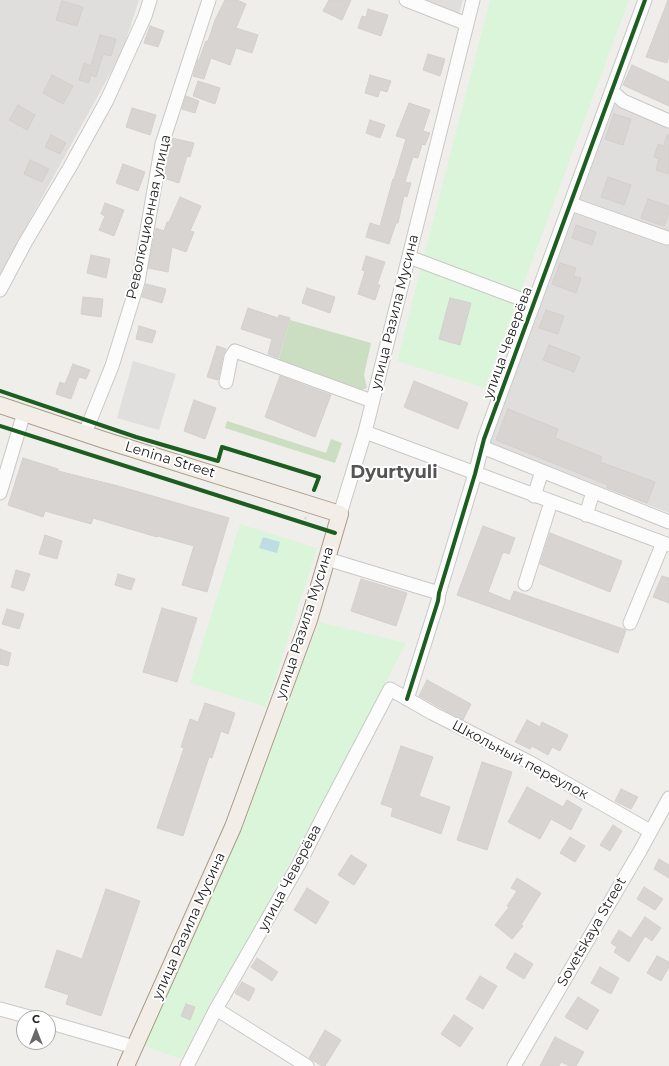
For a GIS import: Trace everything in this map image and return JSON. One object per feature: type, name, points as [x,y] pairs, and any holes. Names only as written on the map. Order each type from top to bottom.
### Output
[{"type":"main road","name":"Lenina Street","points":[[0,405],[340,514]]},
{"type":"main road","name":"улица Разила Мусина","points":[[126,1066],[233,827],[309,620],[340,514]]},
{"type":"street","points":[[0,290],[25,243],[70,167],[107,100],[145,16],[150,0]]},
{"type":"street","name":"Революционная улица","points":[[85,433],[112,366],[138,282],[162,144],[209,0]]},
{"type":"street","points":[[406,0],[467,24]]},
{"type":"street","name":"улица Разила Мусина","points":[[340,514],[365,432],[473,0]]},
{"type":"street","name":"улица Чеверёва","points":[[407,699],[438,601],[439,593],[482,448],[613,92],[645,0]]},
{"type":"street","points":[[613,92],[623,101],[669,121]]},
{"type":"street","points":[[571,204],[667,238]]},
{"type":"street","points":[[408,257],[534,304]]},
{"type":"street","points":[[226,382],[231,357],[235,351],[372,401]]},
{"type":"street","points":[[0,493],[24,413]]},
{"type":"street","points":[[365,432],[666,544],[630,623]]},
{"type":"street","points":[[482,448],[669,522]]},
{"type":"street","points":[[534,496],[542,471]]},
{"type":"street","points":[[586,515],[593,492]]},
{"type":"street","points":[[525,584],[551,502]]},
{"type":"street","points":[[640,535],[648,513]]},
{"type":"street","points":[[327,559],[439,593]]},
{"type":"street","name":"улица Чеверёва","points":[[187,1066],[216,1009],[299,864],[390,689]]},
{"type":"street","name":"Школьный переулок","points":[[390,689],[432,713],[529,762],[650,831]]},
{"type":"street","name":"Sovetskaya Street","points":[[514,1066],[669,798]]},
{"type":"street","points":[[0,1008],[16,1013]]},
{"type":"street","points":[[216,1009],[307,1066]]},
{"type":"street","points":[[56,1024],[134,1047]]},
{"type":"path","points":[[304,523],[306,516]]},
{"type":"shaded area","points":[[0,0],[139,0],[122,52],[0,274]]},
{"type":"shaded area","points":[[426,0],[463,0],[459,13]]},
{"type":"shaded area","points":[[615,103],[669,126],[669,513],[490,443]]},
{"type":"shaded area","points":[[133,361],[176,374],[159,430],[117,418]]},
{"type":"green space","points":[[490,0],[629,0],[485,388],[397,361]]},
{"type":"green space","points":[[290,320],[371,343],[364,375],[367,388],[357,392],[278,361]]},
{"type":"green space","points":[[227,421],[326,453],[331,439],[342,443],[335,463],[225,428]]},
{"type":"green space","points":[[240,524],[317,548],[266,707],[190,683]]},
{"type":"green space","points":[[319,622],[406,643],[273,895],[181,1059],[144,1046],[248,805]]},
{"type":"water","points":[[263,537],[280,542],[277,553],[259,548]]},
{"type":"building","points":[[225,0],[237,0],[246,4],[236,28],[258,35],[252,53],[236,48],[230,65],[211,58],[204,79],[193,76],[206,41],[208,41],[215,20]]},
{"type":"building","points":[[329,0],[351,0],[342,20],[323,11]]},
{"type":"building","points":[[668,0],[669,56],[667,63],[646,57]]},
{"type":"building","points":[[62,1],[83,7],[77,26],[56,20]]},
{"type":"building","points":[[368,9],[388,15],[381,36],[358,28],[362,16],[366,17]]},
{"type":"building","points":[[150,26],[164,31],[158,47],[144,43]]},
{"type":"building","points":[[100,35],[116,39],[111,56],[103,54],[96,77],[91,75],[89,83],[79,80],[84,63],[91,66]]},
{"type":"building","points":[[428,54],[445,59],[440,76],[423,70]]},
{"type":"building","points":[[632,65],[669,82],[669,106],[623,85]]},
{"type":"building","points":[[52,75],[73,86],[63,104],[43,93]]},
{"type":"building","points":[[370,75],[391,81],[387,92],[380,90],[378,97],[365,93]]},
{"type":"building","points":[[198,81],[220,88],[215,104],[193,96]]},
{"type":"building","points":[[186,96],[199,101],[195,113],[182,109]]},
{"type":"building","points":[[409,103],[430,110],[423,131],[430,133],[425,145],[422,144],[418,158],[413,157],[405,182],[411,183],[407,197],[404,196],[398,223],[396,223],[389,244],[366,237],[370,223],[380,226],[406,139],[396,136]]},
{"type":"building","points":[[18,105],[35,115],[27,130],[9,120]]},
{"type":"building","points":[[132,108],[156,115],[150,135],[126,127]]},
{"type":"building","points":[[614,114],[631,119],[623,145],[605,139]]},
{"type":"building","points":[[370,120],[385,125],[380,138],[366,133]]},
{"type":"building","points":[[51,135],[66,143],[60,154],[45,147]]},
{"type":"building","points":[[667,135],[669,135],[669,174],[656,170],[659,159],[654,157],[658,144],[664,146]]},
{"type":"building","points":[[172,138],[194,143],[190,157],[187,156],[179,183],[164,178]]},
{"type":"building","points":[[30,160],[49,169],[42,182],[24,174]]},
{"type":"building","points":[[123,164],[145,172],[138,191],[116,183]]},
{"type":"building","points":[[608,177],[631,185],[624,205],[601,197]]},
{"type":"building","points":[[180,197],[201,206],[190,231],[194,232],[186,252],[172,247],[168,272],[148,268],[156,228],[164,231]]},
{"type":"building","points":[[648,199],[669,206],[669,213],[664,226],[641,218]]},
{"type":"building","points":[[105,203],[124,210],[114,236],[99,230],[105,216],[101,214]]},
{"type":"building","points":[[576,225],[596,232],[592,245],[572,238]]},
{"type":"building","points":[[91,255],[110,259],[106,278],[87,273]]},
{"type":"building","points":[[366,256],[385,262],[377,285],[380,285],[375,300],[358,294],[365,271],[362,270]]},
{"type":"building","points":[[560,263],[576,268],[573,276],[581,278],[576,293],[552,284]]},
{"type":"building","points":[[146,284],[166,289],[162,303],[142,297]]},
{"type":"building","points":[[307,288],[335,297],[330,313],[302,303]]},
{"type":"building","points":[[83,297],[103,299],[101,317],[81,314]]},
{"type":"building","points":[[450,298],[471,303],[460,345],[439,339]]},
{"type":"building","points":[[248,308],[278,318],[279,315],[290,318],[278,358],[268,354],[272,339],[241,329]]},
{"type":"building","points":[[546,310],[564,316],[558,334],[539,328]]},
{"type":"building","points":[[139,326],[156,331],[152,343],[136,339]]},
{"type":"building","points":[[549,345],[580,357],[574,372],[543,360]]},
{"type":"building","points":[[217,346],[226,349],[223,355],[218,380],[207,377]]},
{"type":"building","points":[[73,364],[90,370],[86,379],[79,377],[71,399],[56,394],[60,382],[65,384]]},
{"type":"building","points":[[280,376],[331,395],[315,437],[265,417]]},
{"type":"building","points":[[414,381],[468,403],[458,429],[404,407]]},
{"type":"building","points":[[194,400],[216,408],[205,439],[184,431]]},
{"type":"building","points":[[508,409],[558,429],[555,438],[602,457],[600,462],[655,482],[647,503],[607,488],[608,485],[496,440]]},
{"type":"building","points":[[23,458],[58,469],[58,471],[118,486],[229,518],[207,592],[182,585],[194,546],[158,536],[157,537],[93,518],[91,524],[45,511],[43,517],[8,505]]},
{"type":"building","points":[[483,526],[515,538],[509,554],[503,552],[488,592],[510,601],[514,591],[626,630],[618,653],[457,595]]},
{"type":"building","points":[[550,533],[622,561],[610,592],[540,564]]},
{"type":"building","points":[[45,535],[62,541],[57,559],[39,554]]},
{"type":"building","points":[[16,570],[30,574],[24,591],[11,587]]},
{"type":"building","points":[[118,574],[135,579],[131,590],[115,585]]},
{"type":"building","points":[[662,576],[669,578],[669,603],[653,597]]},
{"type":"building","points":[[361,579],[407,593],[396,626],[351,611]]},
{"type":"building","points":[[162,608],[197,618],[177,682],[143,672]]},
{"type":"building","points":[[7,609],[24,614],[19,629],[2,624]]},
{"type":"building","points":[[0,649],[11,653],[8,666],[0,664]]},
{"type":"building","points":[[427,680],[471,704],[463,720],[419,696]]},
{"type":"building","points":[[205,703],[235,713],[228,734],[221,731],[212,758],[209,757],[183,836],[157,828],[184,748],[181,747],[190,719],[198,722]]},
{"type":"building","points":[[527,720],[540,727],[542,722],[568,735],[560,751],[552,747],[548,755],[532,746],[530,749],[515,742]]},
{"type":"building","points":[[401,746],[433,757],[419,796],[450,807],[441,834],[391,816],[393,808],[381,804]]},
{"type":"building","points":[[482,762],[512,772],[487,850],[457,840]]},
{"type":"building","points":[[527,787],[563,807],[567,800],[582,809],[571,830],[551,819],[540,839],[508,822]]},
{"type":"building","points":[[621,789],[638,797],[631,809],[615,801]]},
{"type":"building","points":[[613,825],[622,831],[610,851],[600,845]]},
{"type":"building","points":[[570,837],[585,846],[575,862],[560,853]]},
{"type":"building","points":[[351,855],[367,865],[354,885],[338,875]]},
{"type":"building","points":[[659,859],[669,865],[669,878],[654,869]]},
{"type":"building","points":[[517,878],[541,893],[521,925],[523,926],[512,939],[495,925],[509,907],[507,906],[517,891],[511,888]]},
{"type":"building","points":[[644,887],[663,899],[655,910],[637,899]]},
{"type":"building","points":[[307,888],[329,902],[316,924],[294,910]]},
{"type":"building","points":[[106,889],[140,901],[101,1016],[66,1004],[69,995],[45,987],[57,950],[82,959]]},
{"type":"building","points":[[645,917],[661,928],[652,941],[645,936],[629,962],[614,952],[617,947],[611,943],[619,930],[631,938]]},
{"type":"building","points":[[515,953],[533,964],[524,979],[506,968]]},
{"type":"building","points":[[657,956],[669,962],[669,967],[661,981],[647,973]]},
{"type":"building","points":[[257,958],[278,972],[272,981],[251,967]]},
{"type":"building","points":[[600,967],[619,978],[611,994],[591,983]]},
{"type":"building","points":[[480,976],[497,986],[483,1009],[466,999]]},
{"type":"building","points":[[242,982],[255,989],[249,1001],[235,993]]},
{"type":"building","points":[[578,997],[599,1010],[587,1030],[565,1017]]},
{"type":"building","points":[[186,1004],[195,1007],[190,1020],[181,1016]]},
{"type":"building","points":[[454,1015],[473,1028],[460,1047],[441,1034]]},
{"type":"building","points":[[325,1030],[341,1040],[325,1066],[322,1066],[309,1058]]},
{"type":"building","points":[[555,1037],[584,1052],[576,1066],[570,1066],[561,1062],[559,1066],[540,1066]]},
{"type":"cycle path","points":[[407,699],[438,601],[439,593],[484,439],[645,0]]},
{"type":"cycle path","points":[[0,391],[136,437],[218,461],[222,447],[319,477],[314,490]]},
{"type":"cycle path","points":[[0,426],[335,533]]},
{"type":"district","name":"Dyurtyuli","points":[[394,473]]}]
